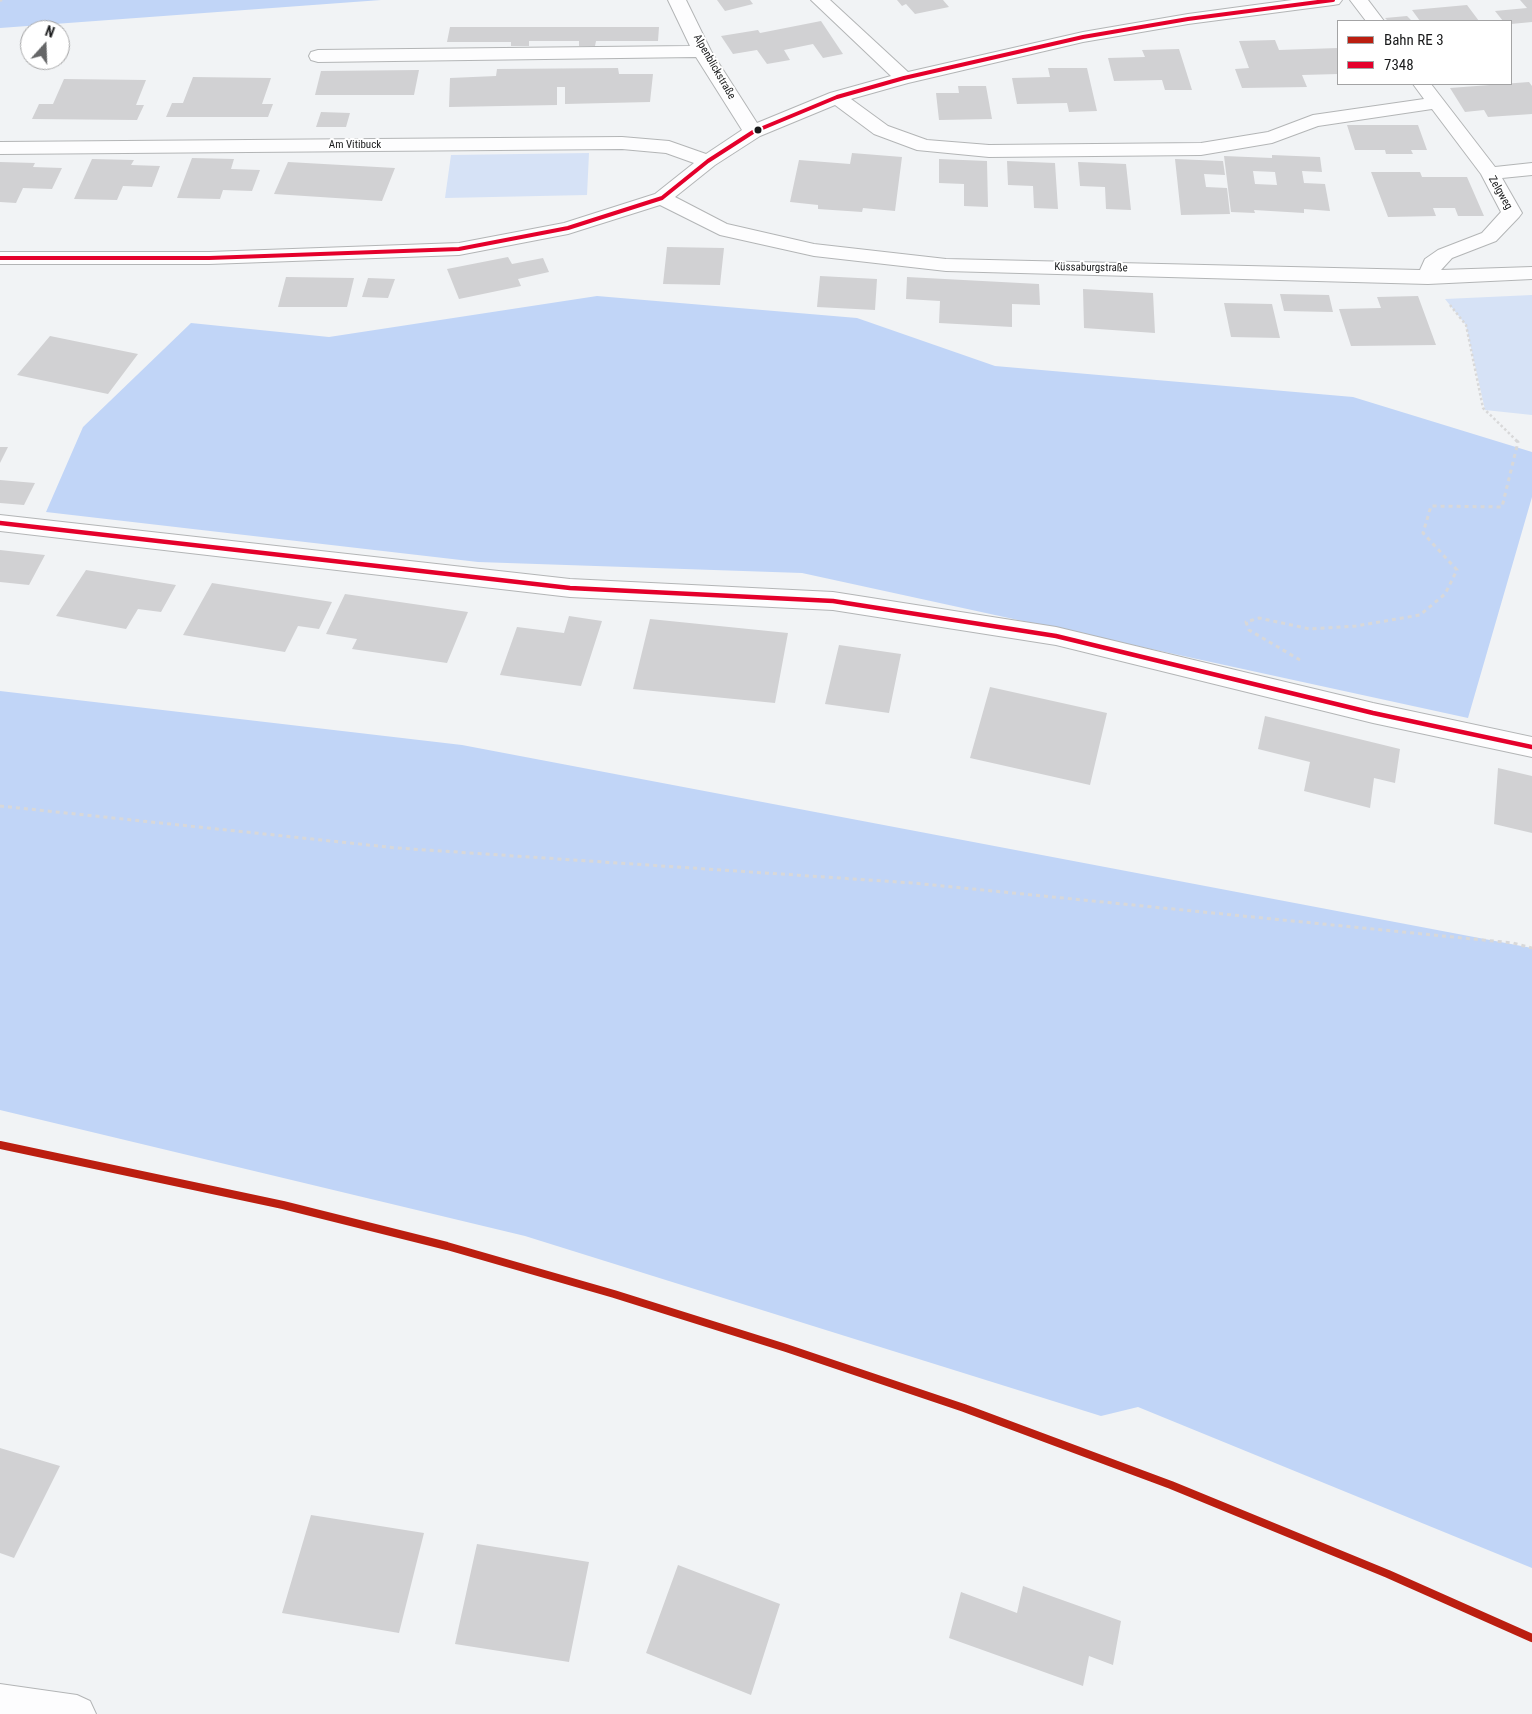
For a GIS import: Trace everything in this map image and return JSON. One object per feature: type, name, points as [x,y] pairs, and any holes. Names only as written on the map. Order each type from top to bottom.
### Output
[{"type":"street","name":"Alpenblickstraße","points":[[678,0],[702,51],[753,132]]},
{"type":"street","points":[[820,0],[904,78]]},
{"type":"street","points":[[0,258],[209,258],[459,248],[568,228],[662,198],[708,161],[753,132],[837,97],[904,78],[1181,13],[1333,0]]},
{"type":"street","points":[[1359,0],[1374,20]]},
{"type":"street","points":[[318,56],[702,51]]},
{"type":"street","name":"Zelgweg","points":[[1423,85],[1490,174],[1512,213],[1489,238],[1445,254],[1432,264],[1428,277]]},
{"type":"street","points":[[837,97],[881,130],[924,146],[989,151],[1201,149],[1272,137],[1313,121],[1437,103]]},
{"type":"street","name":"Am Vitibuck","points":[[0,148],[622,143],[668,147],[708,161]]},
{"type":"street","points":[[1490,174],[1532,169]]},
{"type":"street","name":"Küssaburgstraße","points":[[662,198],[720,229],[814,250],[946,265],[1428,277],[1532,273]]},
{"type":"street","points":[[0,522],[570,588],[833,601],[1056,636],[1373,713],[1532,747]]},
{"type":"street","points":[[0,1703],[77,1714]]},
{"type":"path","points":[[1303,662],[1249,630],[1246,622],[1259,618],[1310,629],[1356,626],[1420,615],[1445,594],[1457,570],[1423,533],[1430,506],[1502,507],[1518,442],[1482,408],[1466,325],[1428,277]]},
{"type":"path","points":[[0,806],[397,848],[914,883],[1513,943],[1532,948]]},
{"type":"shaded area","points":[[0,0],[381,0],[70,23],[70,20],[20,20],[20,27],[0,28]]},
{"type":"shaded area","points":[[589,153],[587,195],[445,198],[451,155]]},
{"type":"shaded area","points":[[1532,295],[1532,415],[1485,410],[1466,325],[1445,299]]},
{"type":"shaded area","points":[[597,296],[857,318],[995,366],[1353,397],[1532,452],[1532,497],[1468,718],[802,573],[478,562],[46,512],[83,427],[191,323],[329,337]]},
{"type":"shaded area","points":[[0,691],[462,745],[1532,948],[1532,1568],[1138,1407],[1101,1416],[525,1236],[0,1110]]},
{"type":"building","points":[[717,0],[750,0],[753,4],[725,11]]},
{"type":"building","points":[[897,0],[943,0],[949,7],[915,14],[906,4],[902,6]]},
{"type":"building","points":[[1520,0],[1532,0],[1532,22],[1512,24],[1512,20],[1502,20],[1495,11],[1527,8]]},
{"type":"building","points":[[1467,5],[1478,20],[1419,20],[1412,10]]},
{"type":"building","points":[[1407,16],[1411,20],[1387,20],[1385,18]]},
{"type":"building","points":[[821,21],[843,54],[823,58],[813,44],[784,50],[790,60],[767,64],[757,50],[733,54],[721,36],[758,30],[760,33]]},
{"type":"building","points":[[450,27],[659,27],[658,41],[596,41],[595,46],[579,46],[579,41],[529,41],[529,46],[511,46],[511,42],[447,42]]},
{"type":"building","points":[[1275,40],[1279,50],[1337,48],[1337,74],[1302,75],[1307,87],[1242,88],[1235,69],[1249,68],[1239,41]]},
{"type":"building","points":[[1179,49],[1192,90],[1165,90],[1162,80],[1114,81],[1108,58],[1145,57],[1142,50]]},
{"type":"building","points":[[618,68],[619,74],[653,74],[650,102],[565,104],[565,87],[557,87],[557,105],[449,107],[450,78],[496,76],[497,69]]},
{"type":"building","points":[[1048,68],[1087,68],[1097,111],[1069,112],[1067,103],[1017,104],[1012,78],[1050,77]]},
{"type":"building","points":[[419,70],[414,95],[315,95],[321,71]]},
{"type":"building","points":[[193,77],[271,78],[262,104],[273,104],[268,117],[166,117],[172,103],[183,103]]},
{"type":"building","points":[[64,79],[146,80],[136,105],[144,105],[137,120],[32,119],[39,104],[53,104]]},
{"type":"building","points":[[1529,82],[1532,86],[1532,114],[1488,117],[1484,110],[1465,112],[1450,88],[1512,85],[1512,83]]},
{"type":"building","points":[[958,86],[986,86],[992,119],[939,120],[936,93],[959,93]]},
{"type":"building","points":[[321,112],[350,113],[346,127],[316,127]]},
{"type":"building","points":[[1347,125],[1418,125],[1427,150],[1411,150],[1413,154],[1386,154],[1385,150],[1355,150]]},
{"type":"building","points":[[852,153],[902,157],[895,211],[863,208],[862,212],[818,209],[818,205],[790,202],[799,160],[850,164]]},
{"type":"building","points":[[1272,155],[1320,157],[1322,172],[1302,171],[1304,183],[1325,184],[1330,211],[1304,209],[1304,213],[1254,210],[1255,213],[1231,212],[1224,156],[1272,158]],"holes":[[[1253,171],[1275,172],[1277,185],[1255,184]]]},
{"type":"building","points":[[192,158],[234,159],[231,169],[260,170],[252,191],[223,190],[220,199],[177,198]]},
{"type":"building","points":[[92,159],[134,160],[131,165],[160,166],[152,187],[123,186],[117,200],[74,199]]},
{"type":"building","points":[[939,159],[987,161],[988,207],[964,206],[964,184],[939,183]]},
{"type":"building","points":[[1175,159],[1223,161],[1225,175],[1204,174],[1206,187],[1227,188],[1230,214],[1181,215]]},
{"type":"building","points":[[1007,161],[1055,163],[1058,209],[1034,208],[1033,186],[1008,185]]},
{"type":"building","points":[[0,162],[35,163],[33,167],[62,168],[52,189],[23,188],[16,203],[0,202]]},
{"type":"building","points":[[288,162],[395,168],[382,201],[274,194]]},
{"type":"building","points":[[1078,162],[1126,164],[1131,210],[1106,209],[1105,187],[1080,186]]},
{"type":"building","points":[[1371,172],[1420,172],[1422,177],[1467,177],[1484,216],[1458,216],[1455,208],[1433,208],[1436,216],[1388,217]]},
{"type":"building","points":[[667,247],[724,248],[720,285],[663,284]]},
{"type":"building","points":[[508,257],[512,264],[543,258],[549,272],[518,279],[521,286],[459,299],[447,269]]},
{"type":"building","points":[[820,276],[877,279],[875,310],[817,307]]},
{"type":"building","points":[[286,277],[354,278],[347,307],[278,307]]},
{"type":"building","points":[[907,277],[1039,284],[1040,305],[1012,304],[1012,327],[939,323],[940,301],[906,299]]},
{"type":"building","points":[[368,278],[395,279],[388,298],[362,297]]},
{"type":"building","points":[[1083,289],[1153,293],[1155,333],[1084,328]]},
{"type":"building","points":[[1280,294],[1329,295],[1333,312],[1284,311]]},
{"type":"building","points":[[1418,296],[1436,345],[1351,346],[1339,309],[1381,308],[1377,297]]},
{"type":"building","points":[[1224,303],[1272,304],[1280,338],[1231,337]]},
{"type":"building","points":[[50,336],[138,354],[108,394],[17,375]]},
{"type":"building","points":[[0,447],[8,447],[0,463]]},
{"type":"building","points":[[0,480],[35,483],[24,505],[0,503]]},
{"type":"building","points":[[0,550],[45,555],[29,585],[0,582]]},
{"type":"building","points":[[86,570],[176,585],[161,612],[138,609],[126,629],[56,616]]},
{"type":"building","points":[[212,583],[332,602],[319,629],[298,626],[285,652],[183,635]]},
{"type":"building","points":[[345,594],[468,612],[447,663],[352,649],[357,639],[326,634]]},
{"type":"building","points":[[569,616],[602,621],[581,686],[500,675],[517,627],[564,633]]},
{"type":"building","points":[[650,619],[788,633],[775,703],[633,689]]},
{"type":"building","points":[[839,645],[901,654],[889,713],[825,704]]},
{"type":"building","points":[[990,687],[1107,713],[1090,785],[970,758]]},
{"type":"building","points":[[1265,716],[1400,749],[1395,783],[1374,778],[1370,808],[1304,791],[1310,762],[1258,749]]},
{"type":"building","points":[[1498,768],[1532,776],[1532,833],[1494,824]]},
{"type":"building","points":[[0,1448],[60,1466],[14,1558],[0,1553]]},
{"type":"building","points":[[311,1515],[424,1533],[399,1633],[282,1613]]},
{"type":"building","points":[[477,1544],[589,1562],[569,1662],[455,1644]]},
{"type":"building","points":[[678,1565],[780,1604],[751,1695],[646,1653]]},
{"type":"building","points":[[1023,1586],[1121,1621],[1113,1665],[1089,1656],[1083,1686],[949,1638],[961,1592],[1017,1613]]},
{"type":"transit line","name":"7348","points":[[0,258],[209,258],[459,249],[568,228],[662,198],[708,161],[753,132],[837,97],[904,78],[1083,37],[1188,19],[1333,0]]},
{"type":"transit line","name":"7348","points":[[0,523],[570,588],[833,601],[1056,636],[1373,713],[1532,747]]},
{"type":"transit line","points":[[0,1145],[283,1205],[447,1246],[614,1294],[786,1348],[964,1408],[1171,1485],[1388,1574],[1532,1638]]}]
